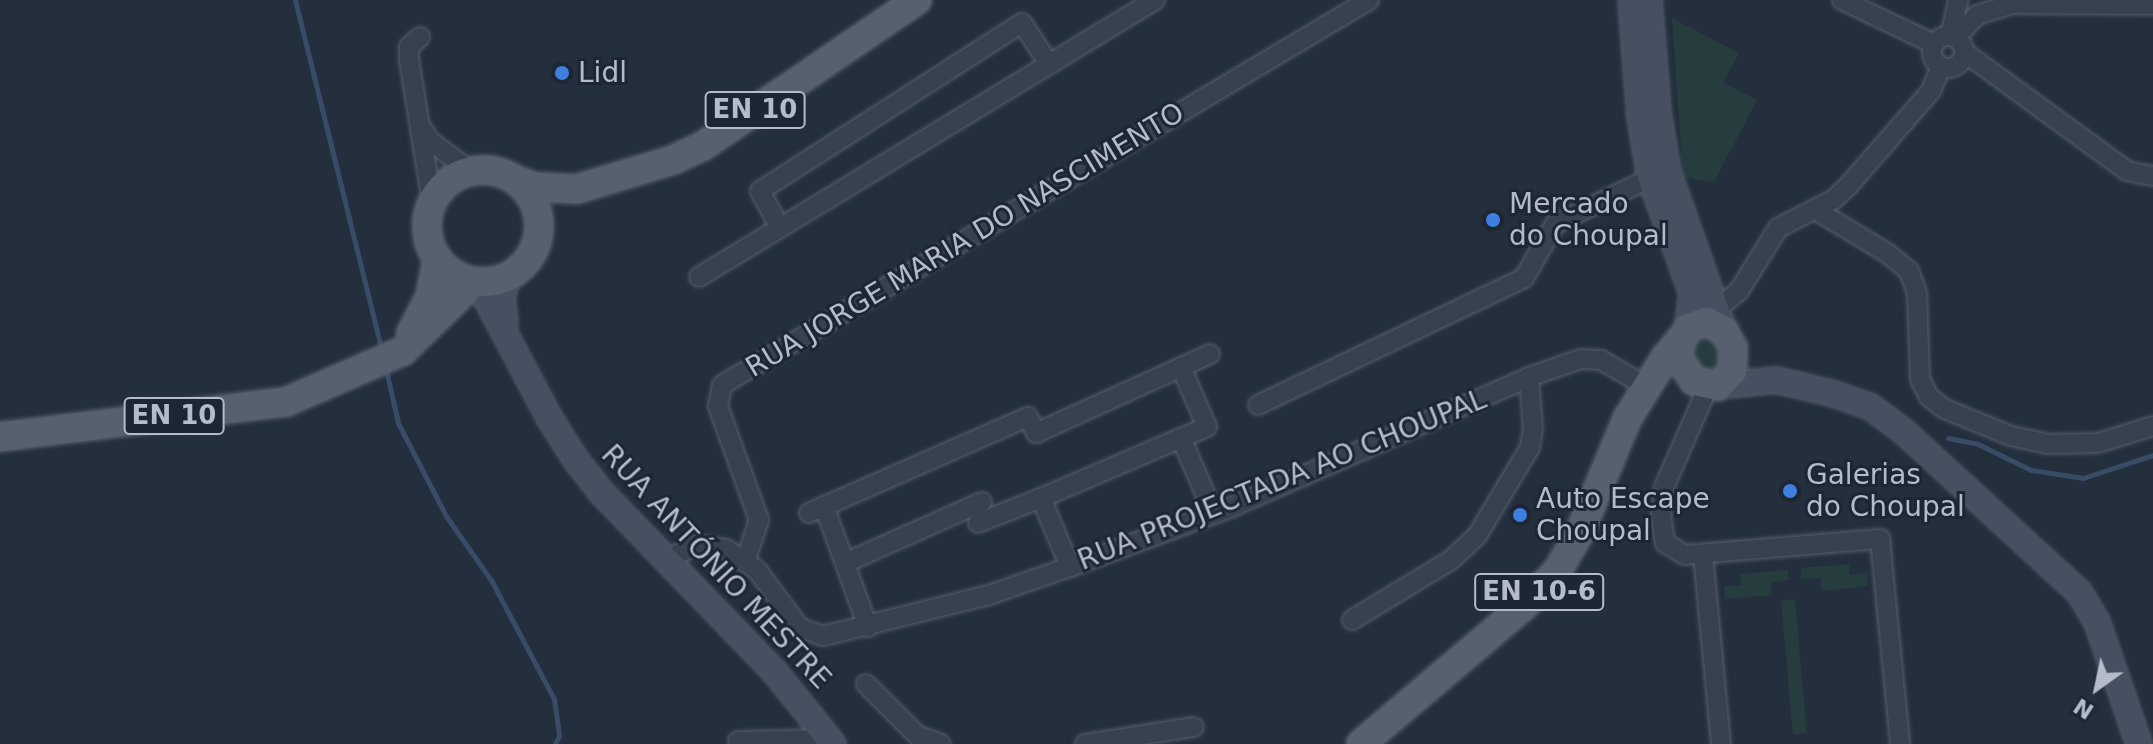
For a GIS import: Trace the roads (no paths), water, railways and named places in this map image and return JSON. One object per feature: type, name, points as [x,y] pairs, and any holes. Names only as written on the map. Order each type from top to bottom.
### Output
[{"type":"main road","name":"EN 10","points":[[471,171],[486,170],[535,187],[577,189],[673,160],[703,146],[917,0]]},
{"type":"main road","points":[[432,202],[448,182],[471,171]]},
{"type":"main road","points":[[514,179],[535,204],[542,227]]},
{"type":"main road","points":[[437,260],[447,270],[476,282],[507,278],[533,254],[542,227],[577,189]]},
{"type":"main road","name":"EN 10","points":[[378,364],[412,332],[426,310],[437,260],[427,231],[432,202]]},
{"type":"main road","name":"EN 10","points":[[0,437],[286,402],[378,364],[417,340],[476,282]]},
{"type":"main road","points":[[1647,387],[1664,381],[1706,385],[1732,371],[1708,330],[1680,360],[1706,385]]},
{"type":"main road","name":"EN 10-6","points":[[1361,744],[1524,606],[1551,579],[1579,534],[1627,419],[1647,387],[1708,330]]},
{"type":"street","points":[[699,277],[1049,64],[1131,6],[1155,0]]},
{"type":"street","name":"RUA JORGE MARIA DO NASCIMENTO","points":[[746,559],[759,520],[718,406],[722,385],[1369,0]]},
{"type":"street","points":[[1631,0],[1640,116],[1693,300],[1708,330],[1749,364],[1776,380],[1853,400],[1886,417],[1965,484],[2079,592],[2097,622],[2139,744]]},
{"type":"street","points":[[1649,0],[1658,113],[1659,174],[1704,275],[1708,330]]},
{"type":"street","points":[[1842,0],[1951,42],[2127,171],[2153,176]]},
{"type":"street","points":[[1941,66],[1957,65],[1951,42],[1958,0]]},
{"type":"street","points":[[1941,66],[1932,54],[1951,42],[1977,15],[2013,4],[2153,5]]},
{"type":"street","points":[[780,228],[760,191],[1022,23],[1049,64]]},
{"type":"street","points":[[420,37],[409,47],[409,59],[432,202]]},
{"type":"street","points":[[1708,330],[1750,276],[1778,228],[1841,193],[1931,91],[1941,66]]},
{"type":"street","points":[[418,122],[431,142],[471,171]]},
{"type":"street","points":[[1258,405],[1524,278],[1555,224],[1659,174]]},
{"type":"street","points":[[1814,209],[1887,253],[1909,271],[1917,293],[1920,379],[1929,397],[1945,409],[2011,436],[2049,444],[2098,443],[2153,426]]},
{"type":"street","points":[[1704,275],[1730,282],[1750,276]]},
{"type":"street","name":"RUA ANTÓNIO MESTRE","points":[[507,278],[502,307],[510,345]]},
{"type":"street","name":"RUA ANTÓNIO MESTRE","points":[[476,282],[576,460],[600,491],[774,671],[832,742]]},
{"type":"street","points":[[868,627],[845,563],[816,509],[1028,417],[1036,433],[1210,354]]},
{"type":"street","name":"RUA PROJECTADA AO CHOUPAL","points":[[666,560],[697,545],[708,544],[746,559],[768,582],[800,628],[823,636],[989,595],[1070,567],[1214,514],[1529,377],[1593,358],[1647,387]]},
{"type":"street","points":[[978,523],[1207,427],[1181,367]]},
{"type":"street","points":[[1352,620],[1451,560],[1477,536],[1530,447],[1533,429],[1529,377]]},
{"type":"street","points":[[1776,380],[1706,385],[1664,487],[1661,515],[1663,536],[1669,547],[1680,554],[1880,539],[1900,744]]},
{"type":"street","points":[[1181,438],[1214,514]]},
{"type":"street","points":[[1041,498],[1070,567]]},
{"type":"street","points":[[845,563],[982,502]]},
{"type":"street","points":[[1703,554],[1721,744]]},
{"type":"street","points":[[866,684],[918,736],[941,744]]},
{"type":"street","points":[[1085,744],[1194,727]]},
{"type":"street","points":[[738,741],[832,742]]},
{"type":"waterway","points":[[295,0],[382,352]]},
{"type":"waterway","points":[[386,370],[398,423],[446,516],[491,580],[554,699],[559,736],[555,744]]},
{"type":"waterway","points":[[1948,438],[1978,444],[2031,470],[2083,478],[2153,455]]},
{"type":"place","name":"Lidl","points":[[562,73]]},
{"type":"place","name":"Mercado do Choupal","points":[[1493,220]]},
{"type":"place","name":"Galerias do Choupal","points":[[1790,491]]},
{"type":"place","name":"Auto Escape Choupal","points":[[1520,515]]}]
